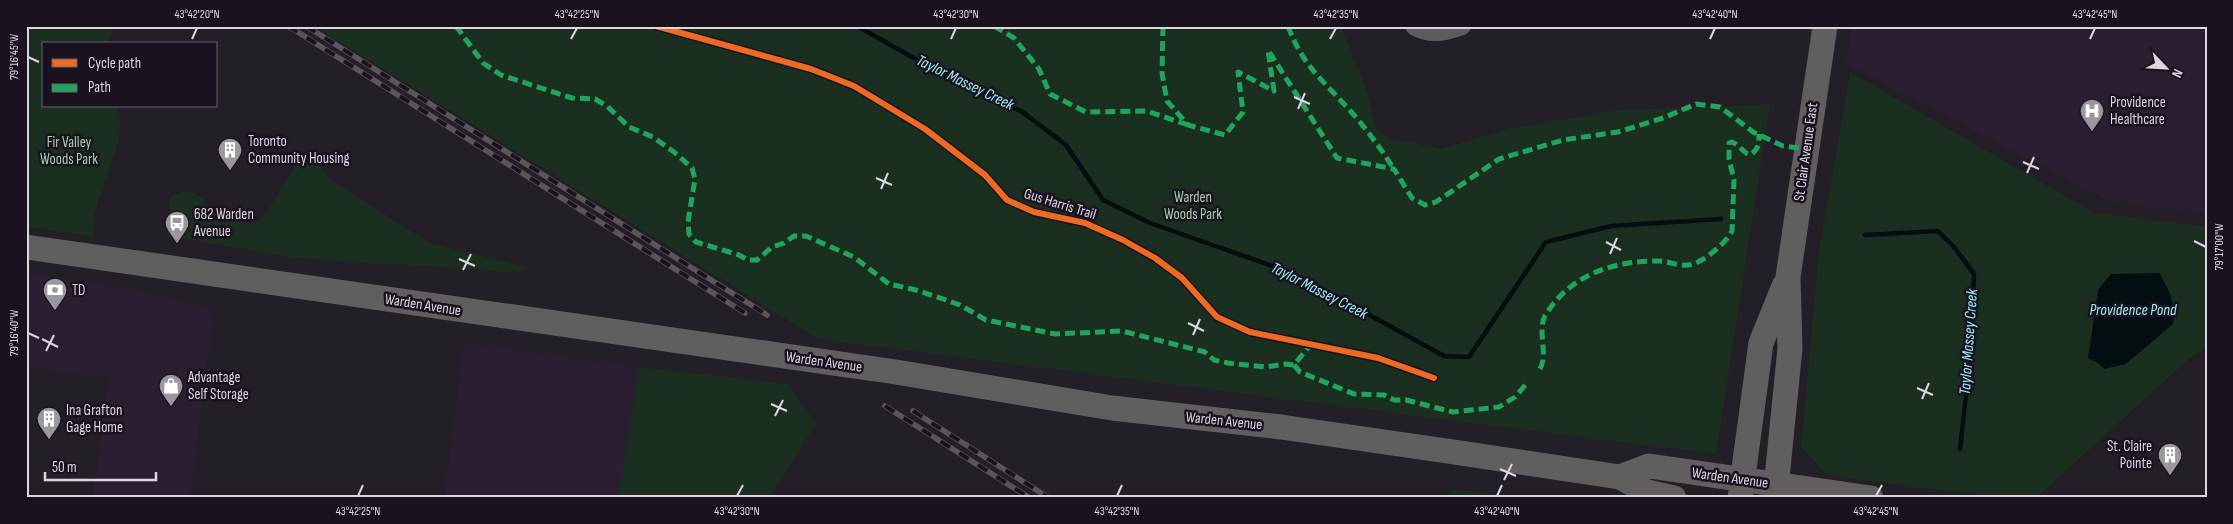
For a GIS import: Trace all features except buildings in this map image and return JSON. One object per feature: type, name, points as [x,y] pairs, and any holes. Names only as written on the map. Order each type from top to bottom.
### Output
[{"type":"main road","name":"St Clair Avenue East","points":[[1776,491],[1790,348],[1788,277],[1825,26]]},
{"type":"main road","name":"Warden Avenue","points":[[26,247],[896,372],[1112,408],[1281,427],[1620,477],[1647,492],[1674,498]]},
{"type":"main road","name":"St Clair Avenue East","points":[[1741,489],[1761,343],[1788,277]]},
{"type":"main road","name":"Warden Avenue","points":[[1620,477],[1650,466],[1741,489],[1871,498]]},
{"type":"street","points":[[1414,26],[1420,30],[1446,32],[1462,26]]},
{"type":"shaded area","name":"Providence Healthcare","points":[[1851,26],[2207,26],[2207,213],[2109,201],[1846,64]]},
{"type":"shaded area","points":[[26,273],[120,287],[214,310],[190,498],[93,498],[108,377],[26,367]]},
{"type":"shaded area","points":[[464,342],[639,367],[618,498],[444,498]]},
{"type":"green space","name":"Fir Valley Woods Park","points":[[26,26],[113,26],[109,42],[42,42],[42,108],[117,108],[120,118],[117,147],[96,208],[95,237],[26,226]]},
{"type":"green space","name":"Warden Woods Park","points":[[314,26],[1341,26],[1362,78],[1377,129],[1386,137],[1441,149],[1508,129],[1619,110],[1770,105],[1716,454],[818,339]]},
{"type":"green space","points":[[1850,72],[2095,213],[2207,227],[2207,349],[2190,358],[2036,498],[2002,498],[1827,475],[1801,447],[1819,251]]},
{"type":"green space","points":[[313,156],[331,180],[430,243],[530,268],[519,272],[297,258],[167,236],[170,196],[187,190],[203,198],[210,210],[251,225],[265,215],[301,157]]},
{"type":"green space","points":[[639,367],[788,384],[816,424],[769,498],[618,498]]},
{"type":"green space","points":[[1451,489],[1521,498],[1447,498]]},
{"type":"water","name":"Providence Pond","points":[[2159,273],[2171,297],[2174,317],[2173,324],[2126,364],[2104,369],[2098,363],[2088,358],[2098,290],[2111,274]]},
{"type":"waterway","name":"Taylor Massey Creek","points":[[857,26],[960,84],[1021,111],[1066,145],[1103,200],[1150,223],[1281,269],[1326,291],[1444,356],[1469,357],[1546,242],[1611,226],[1721,219]]},
{"type":"waterway","name":"Taylor Massey Creek","points":[[1865,235],[1938,231],[1954,247],[1974,274],[1970,360],[1960,449]]},
{"type":"railway","points":[[288,26],[745,313]]},
{"type":"railway","points":[[306,26],[767,315]]},
{"type":"railway","points":[[885,406],[1030,498]]},
{"type":"railway","points":[[913,411],[1049,498]]},
{"type":"marked path","points":[[456,26],[483,63],[501,75],[572,98],[595,99],[607,106],[629,127],[653,137],[692,168],[695,179],[688,222],[689,234],[696,242],[739,255],[748,260],[757,260],[772,247],[784,243],[794,236],[806,236],[854,257],[889,284],[916,290],[960,305],[986,320],[1055,334],[1122,331],[1205,352],[1214,360],[1228,363],[1266,367],[1285,364],[1294,365],[1311,344]]},
{"type":"marked path","points":[[994,26],[1014,38],[1039,69],[1050,94],[1086,112],[1147,111],[1188,125]]},
{"type":"marked path","points":[[1163,26],[1162,73],[1167,101],[1188,125],[1225,135],[1243,112],[1238,72],[1274,91],[1268,50],[1337,158],[1394,169],[1412,198],[1425,205],[1436,202],[1499,159],[1563,140],[1618,132],[1663,118],[1696,104],[1720,107],[1753,132],[1783,146],[1807,149]]},
{"type":"marked path","points":[[1288,26],[1293,39],[1305,59],[1358,119],[1394,169]]},
{"type":"marked path","points":[[1540,369],[1543,356],[1543,320],[1556,300],[1581,280],[1595,272],[1625,264],[1658,261],[1684,265],[1694,264],[1713,252],[1725,241],[1732,231],[1734,180],[1729,159],[1729,143],[1735,143],[1750,155],[1758,146],[1759,134]]},
{"type":"marked path","points":[[1294,365],[1300,372],[1354,394],[1384,395],[1394,400],[1406,400],[1453,412],[1499,407],[1515,397],[1528,382]]},
{"type":"cycle path","name":"Gus Harris Trail","points":[[656,26],[811,69],[854,86],[925,129],[985,175],[1007,200],[1034,212],[1085,223],[1123,240],[1155,258],[1182,278],[1217,317],[1250,332],[1378,358],[1434,378]]},
{"type":"place","name":"Providence Healthcare","points":[[2092,132]]},
{"type":"place","name":"Toronto Community Housing","points":[[230,171]]},
{"type":"place","name":"682 Warden Avenue","points":[[177,244]]},
{"type":"place","name":"TD","points":[[55,311]]},
{"type":"place","name":"Advantage Self Storage","points":[[171,407]]},
{"type":"place","name":"Ina Grafton Gage Home","points":[[49,440]]},
{"type":"place","name":"St. Claire Pointe","points":[[2170,476]]}]
